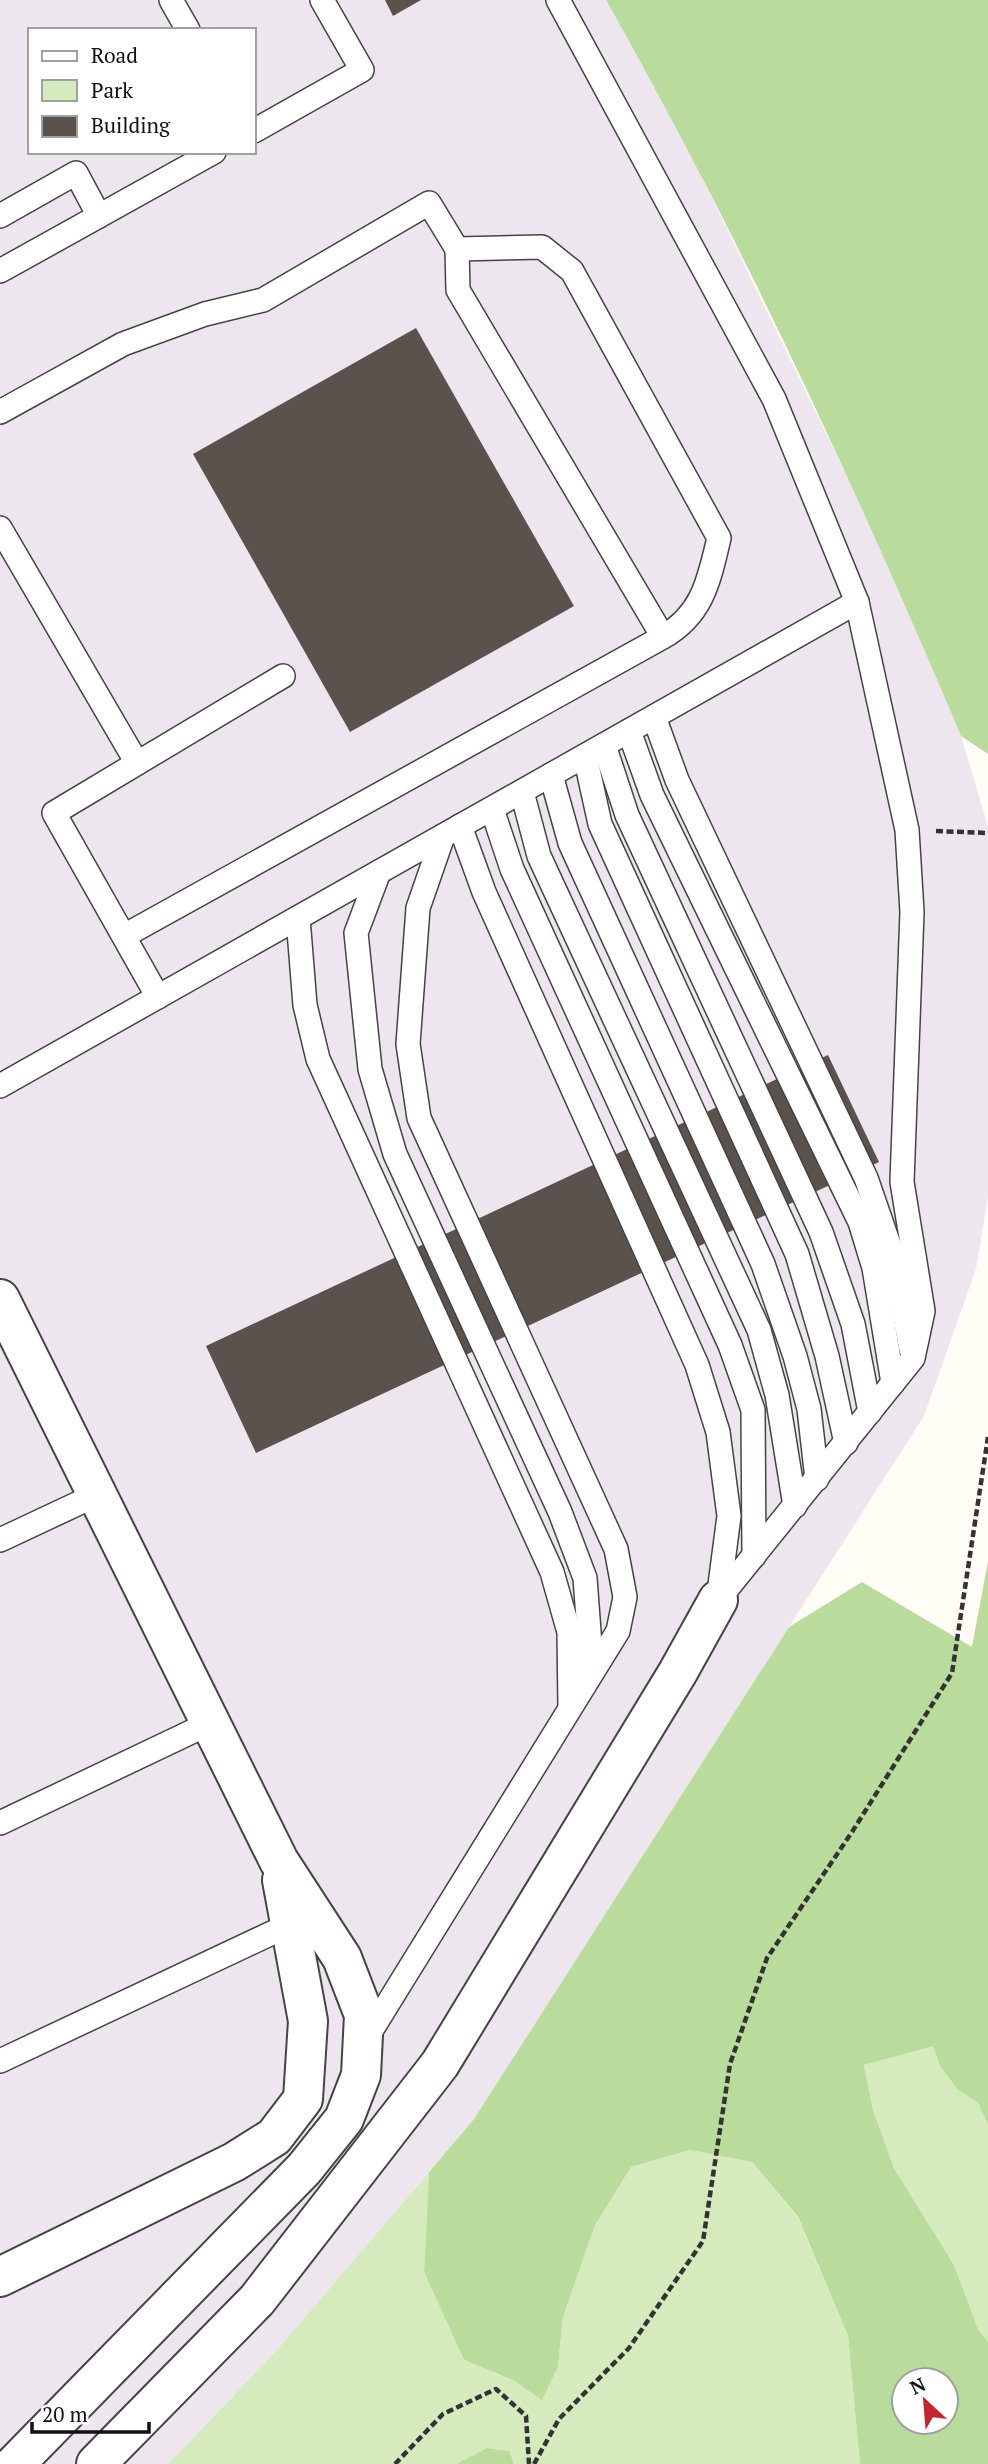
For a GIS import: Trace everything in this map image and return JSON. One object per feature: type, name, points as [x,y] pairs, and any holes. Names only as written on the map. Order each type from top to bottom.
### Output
[{"type":"street","points":[[1,1305],[279,1861],[342,1958],[364,2015],[361,2075],[344,2119],[304,2169],[15,2464]]},
{"type":"street","points":[[96,2464],[257,2300],[440,2064],[678,1672],[718,1600]]},
{"type":"street","points":[[0,2277],[234,2162],[274,2137],[303,2099],[308,2021],[279,1861]]},
{"type":"lane","points":[[171,0],[187,28]]},
{"type":"lane","points":[[256,130],[362,70],[322,0]]},
{"type":"lane","points":[[558,0],[774,399],[857,602],[907,830],[912,912],[902,1182],[923,1311],[913,1359],[718,1600]]},
{"type":"lane","points":[[0,271],[211,154]]},
{"type":"lane","points":[[0,216],[76,173],[99,216]]},
{"type":"lane","points":[[0,412],[123,344],[205,314],[263,300],[429,203],[457,249],[458,290],[663,637]]},
{"type":"lane","points":[[124,936],[682,626],[707,589],[719,538],[572,271],[542,247],[457,249]]},
{"type":"lane","points":[[0,528],[137,763]]},
{"type":"lane","points":[[0,1086],[857,602]]},
{"type":"lane","points":[[158,998],[54,813],[283,676]]},
{"type":"lane","points":[[654,717],[677,779],[866,1178],[894,1259],[913,1359]]},
{"type":"lane","points":[[629,731],[652,795],[860,1222],[874,1268],[893,1383]]},
{"type":"lane","points":[[594,751],[627,815],[821,1232],[853,1324],[870,1412]]},
{"type":"lane","points":[[594,751],[600,824],[797,1254],[827,1356],[846,1443]]},
{"type":"lane","points":[[551,775],[570,843],[763,1264],[796,1356],[809,1409],[817,1479]]},
{"type":"lane","points":[[522,792],[540,856],[759,1330],[777,1395],[795,1506]]},
{"type":"lane","points":[[492,808],[513,869],[702,1279],[735,1358],[753,1410],[754,1556]]},
{"type":"lane","points":[[451,831],[484,892],[697,1365],[718,1432],[729,1516],[718,1600]]},
{"type":"lane","points":[[362,2045],[618,1631],[625,1597],[616,1549],[419,1118],[408,1044],[418,908],[451,831]]},
{"type":"lane","points":[[379,872],[356,933],[370,1069],[395,1154],[560,1512],[581,1567],[585,1578],[592,1672]]},
{"type":"lane","points":[[298,918],[305,1005],[318,1059],[552,1572],[569,1632],[570,1708]]},
{"type":"lane","points":[[0,1540],[96,1495]]},
{"type":"lane","points":[[0,1823],[210,1723]]},
{"type":"lane","points":[[0,2061],[291,1924]]},
{"type":"path","points":[[907,830],[988,833]]},
{"type":"path","points":[[531,2464],[559,2419],[629,2348],[703,2241],[730,2064],[767,1958],[852,1832],[952,1674],[988,1437]]},
{"type":"path","points":[[396,2464],[443,2414],[496,2389],[526,2416],[531,2464]]},
{"type":"shaded area","points":[[0,0],[606,0],[671,114],[876,536],[961,736],[988,826],[988,1197],[976,1269],[924,1416],[474,2119],[275,2352],[168,2464],[0,2464]]},
{"type":"green space","points":[[606,0],[988,0],[988,754],[961,736],[880,548],[794,363],[703,180]]},
{"type":"green space","points":[[988,1561],[988,2125],[978,2103],[957,2089],[940,2066],[933,2046],[864,2065],[873,2110],[894,2168],[954,2265],[978,2329],[988,2342],[988,2464],[860,2464],[848,2336],[798,2217],[752,2162],[690,2150],[631,2167],[595,2225],[563,2317],[558,2367],[542,2400],[513,2380],[464,2360],[424,2272],[429,2172],[474,2119],[789,1627],[862,1582],[972,1647]]},
{"type":"green space","points":[[933,2045],[940,2066],[957,2089],[978,2103],[988,2125],[988,2342],[978,2329],[954,2265],[894,2168],[873,2110],[864,2065]]},
{"type":"green space","points":[[690,2150],[752,2162],[798,2218],[848,2336],[860,2464],[514,2464],[508,2451],[487,2448],[456,2464],[168,2464],[275,2352],[429,2172],[424,2272],[464,2360],[513,2380],[542,2399],[558,2367],[563,2317],[595,2224],[631,2167]]},
{"type":"green space","points":[[487,2448],[509,2451],[514,2464],[456,2464]]},
{"type":"building","points":[[385,0],[421,0],[393,16]]},
{"type":"building","points":[[416,328],[574,606],[350,732],[193,454]]},
{"type":"building","points":[[828,1055],[879,1162],[256,1453],[206,1346]]}]
